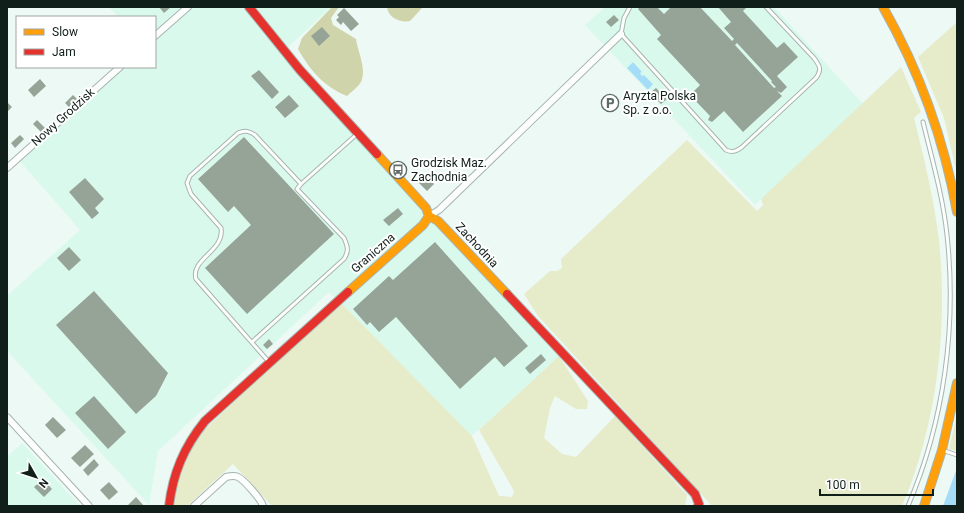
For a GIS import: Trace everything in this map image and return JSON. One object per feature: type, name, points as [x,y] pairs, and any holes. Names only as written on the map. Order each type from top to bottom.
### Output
[{"type":"street","points":[[156,35],[188,7]]},
{"type":"street","name":"Zachodnia","points":[[249,7],[300,70],[426,208],[429,216],[438,221],[695,494],[699,504],[698,506]]},
{"type":"street","points":[[883,7],[904,46],[929,101],[944,150],[957,212]]},
{"type":"street","name":"Graniczna","points":[[169,506],[175,470],[190,440],[213,412],[424,225],[429,216],[439,210],[621,34]]},
{"type":"street","name":"Nowy Grodzisk","points":[[7,168],[119,68]]},
{"type":"street","points":[[924,506],[942,450],[957,383]]},
{"type":"street","points":[[7,417],[89,506]]},
{"type":"street","points":[[194,506],[226,477],[233,476],[239,477],[261,501],[263,506]]},
{"type":"lane","points":[[630,7],[624,18],[621,34],[726,150],[730,152],[737,151],[816,78],[820,71],[820,67],[814,58],[766,7]]},
{"type":"lane","points":[[908,506],[925,457],[933,428],[944,371],[949,315],[947,235],[940,191],[923,122]]},
{"type":"lane","points":[[269,362],[196,279],[194,274],[197,267],[218,244],[222,235],[221,228],[191,194],[187,183],[190,176],[238,133],[250,131],[255,134],[301,184]]},
{"type":"lane","points":[[252,342],[344,259],[348,252],[348,246],[344,238],[297,188],[358,133]]},
{"type":"lane","points":[[942,450],[957,455]]},
{"type":"shaded area","points":[[109,7],[331,7],[281,54],[559,356],[472,436],[329,292],[158,451],[149,505],[7,351],[7,296],[80,230],[18,159],[124,68],[156,68],[156,16],[117,16]]},
{"type":"shaded area","name":"Aryzta Polska Sp. z o.o.","points":[[605,7],[774,7],[863,104],[755,205],[585,25]]},
{"type":"shaded area","points":[[957,22],[957,174],[944,118],[918,57]]},
{"type":"shaded area","points":[[901,67],[921,112],[914,118],[937,225],[942,308],[937,376],[931,409],[924,442],[914,475],[902,506],[712,506],[538,316],[524,294],[550,271],[557,271],[562,268],[561,259],[687,140],[757,211],[763,205],[761,199]]},
{"type":"shaded area","points":[[340,302],[472,436],[499,496],[512,497],[514,491],[479,430],[559,356],[588,401],[587,409],[576,409],[555,396],[550,408],[544,438],[562,454],[576,457],[615,416],[687,495],[685,506],[272,506],[233,464],[187,506],[173,506],[176,486],[182,466],[191,448],[203,431]]},
{"type":"shaded area","points":[[957,415],[957,451],[949,449]]},
{"type":"shaded area","points":[[22,443],[80,506],[7,506],[7,457]]},
{"type":"green space","points":[[332,7],[339,7],[331,18],[333,25],[356,39],[363,66],[363,77],[361,82],[347,96],[331,88],[318,77],[307,64],[298,49],[302,38]]},
{"type":"green space","points":[[387,7],[423,7],[410,21],[403,21],[392,17]]},
{"type":"water","points":[[633,62],[642,72],[640,73],[642,76],[644,75],[653,84],[648,90],[627,68]]},
{"type":"water","points":[[957,468],[957,506],[943,506]]},
{"type":"building","points":[[159,7],[171,7],[164,13]]},
{"type":"building","points":[[640,7],[657,7],[664,14],[671,7],[700,7],[732,41],[734,39],[724,28],[731,22],[718,7],[747,7],[743,11],[777,48],[784,42],[798,57],[777,76],[787,87],[781,93],[777,91],[782,96],[743,132],[724,111],[712,122],[708,120],[710,116],[690,95],[700,85],[657,39],[661,35],[638,9]],"holes":[[[737,43],[772,81],[771,82],[776,87],[774,88],[735,45]]]},
{"type":"building","points":[[344,8],[359,24],[351,31],[343,22],[341,25],[336,20],[339,17],[337,15]]},
{"type":"building","points":[[614,15],[619,20],[611,27],[606,22]]},
{"type":"building","points":[[322,27],[330,36],[319,46],[311,36]]},
{"type":"building","points":[[259,70],[279,92],[272,99],[251,76]]},
{"type":"building","points":[[40,79],[46,86],[34,97],[28,90]]},
{"type":"building","points":[[656,88],[667,99],[661,104],[650,93]]},
{"type":"building","points":[[73,95],[77,99],[69,107],[65,103]]},
{"type":"building","points":[[289,95],[299,106],[285,118],[275,107]]},
{"type":"building","points":[[7,102],[12,107],[7,112]]},
{"type":"building","points":[[37,120],[45,128],[41,132],[33,124]]},
{"type":"building","points":[[20,135],[24,139],[15,148],[11,143]]},
{"type":"building","points":[[244,137],[334,234],[247,314],[205,268],[251,225],[234,206],[228,212],[198,179]]},
{"type":"building","points":[[426,175],[434,184],[427,191],[418,182]]},
{"type":"building","points":[[85,178],[104,199],[95,208],[99,213],[92,219],[69,192]]},
{"type":"building","points":[[398,208],[403,214],[389,226],[383,220]]},
{"type":"building","points":[[435,242],[528,346],[504,367],[495,357],[460,389],[396,317],[379,332],[370,322],[367,325],[353,309],[389,276],[393,280]]},
{"type":"building","points":[[69,247],[81,260],[69,271],[57,258]]},
{"type":"building","points":[[94,291],[168,373],[156,396],[136,414],[56,325]]},
{"type":"building","points":[[269,339],[273,344],[267,349],[263,345]]},
{"type":"building","points":[[541,354],[546,360],[530,374],[525,368]]},
{"type":"building","points":[[94,396],[126,432],[108,449],[75,413]]},
{"type":"building","points":[[53,417],[66,430],[57,438],[45,425]]},
{"type":"building","points":[[85,445],[94,454],[80,467],[71,458]]},
{"type":"building","points":[[94,459],[99,465],[88,476],[83,470]]},
{"type":"building","points":[[43,479],[52,489],[44,497],[34,487]]},
{"type":"building","points":[[109,482],[118,492],[109,500],[100,490]]},
{"type":"building","points":[[136,497],[144,506],[127,506]]},
{"type":"traffic: slow","points":[[883,7],[908,56],[929,106],[945,158],[957,212]]},
{"type":"traffic: slow","points":[[377,154],[426,208],[429,216],[438,221],[507,294]]},
{"type":"traffic: slow","points":[[348,292],[423,225],[429,216]]},
{"type":"traffic: slow","points":[[924,506],[942,450],[957,383]]},
{"type":"traffic: jam","points":[[249,7],[300,70],[377,154]]},
{"type":"traffic: jam","points":[[169,506],[173,482],[185,451],[205,421],[348,292]]},
{"type":"traffic: jam","points":[[507,294],[695,494],[699,504],[698,506]]},
{"type":"place","name":"Aryzta Polska Sp. z o.o.","points":[[610,103]]},
{"type":"place","name":"Grodzisk Maz. Zachodnia","points":[[398,170]]}]
